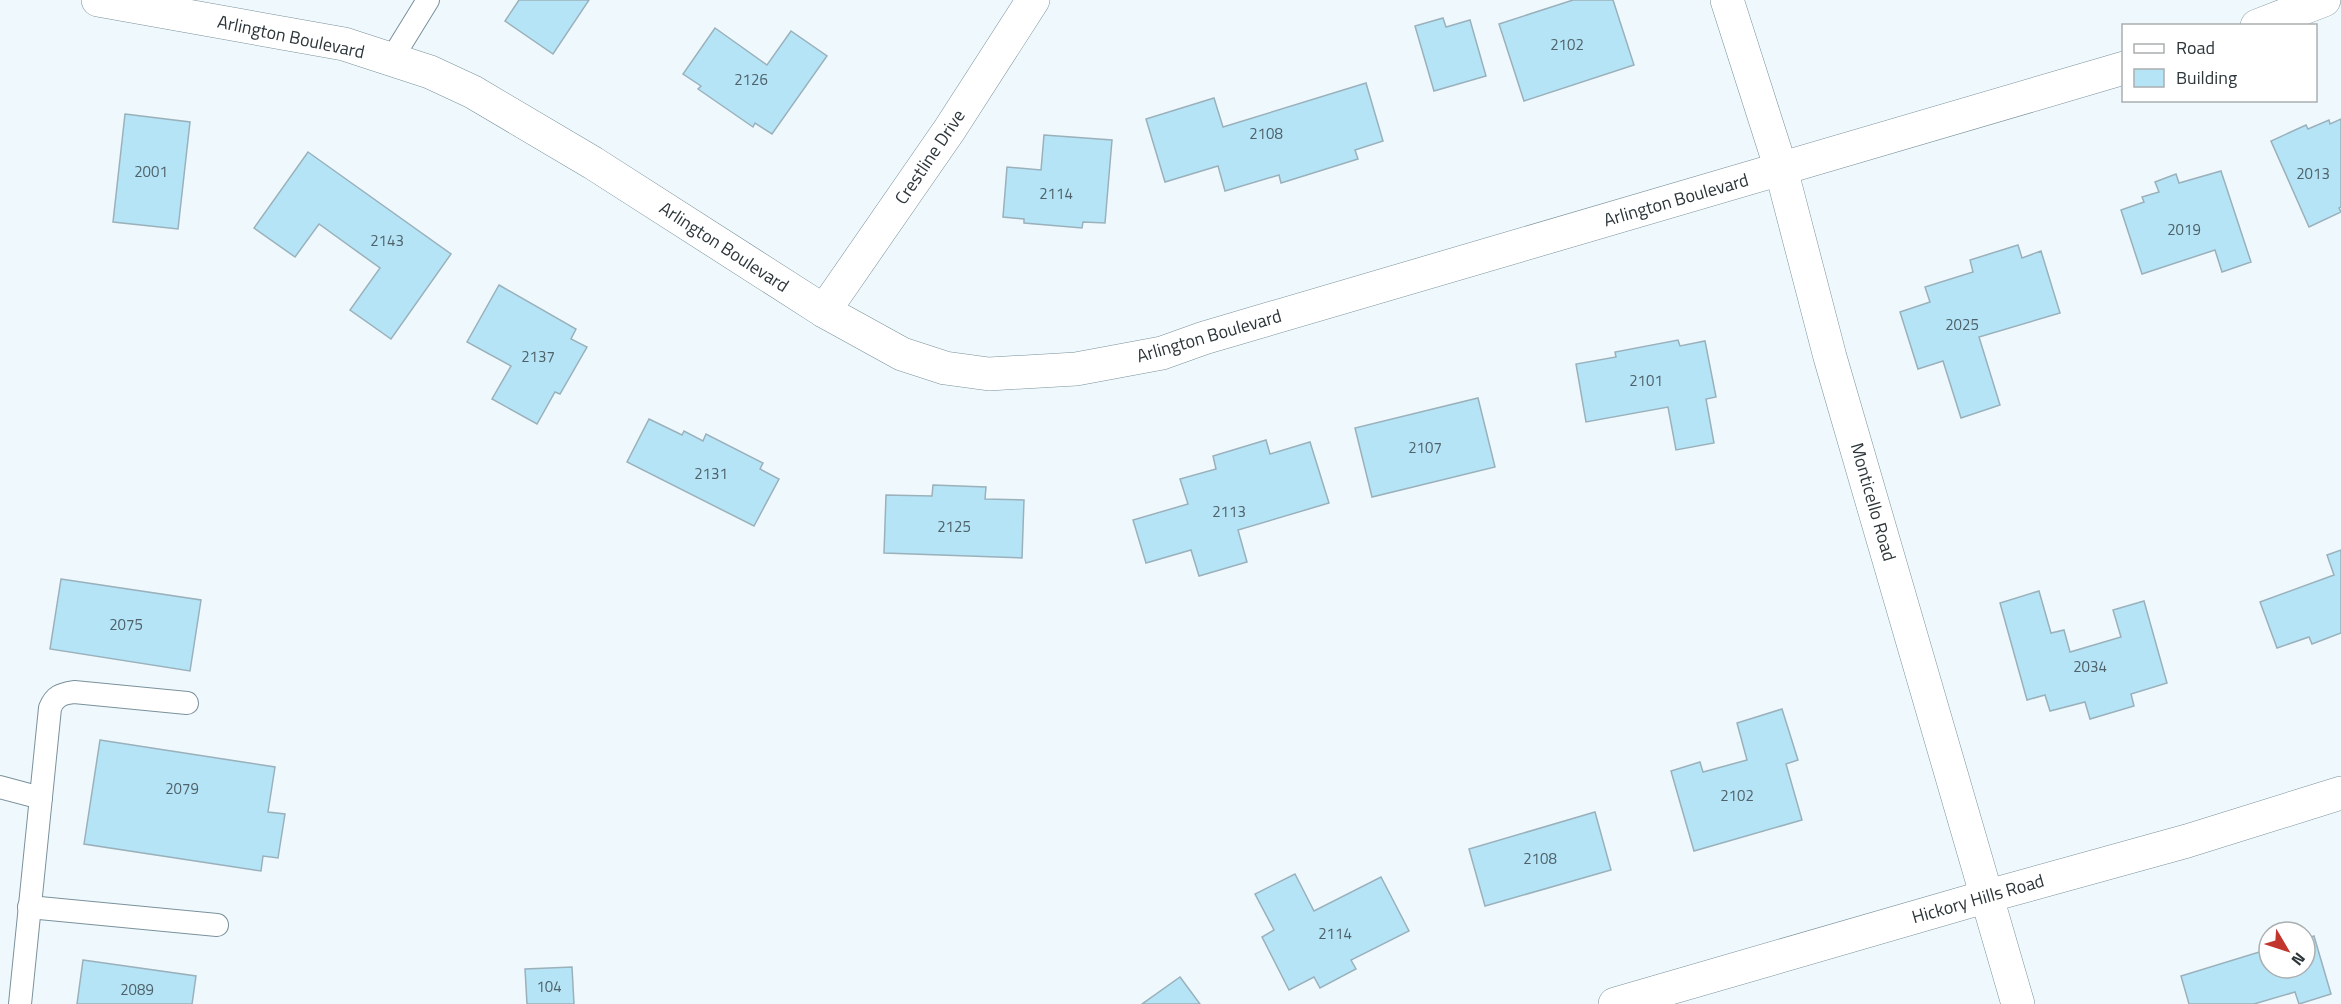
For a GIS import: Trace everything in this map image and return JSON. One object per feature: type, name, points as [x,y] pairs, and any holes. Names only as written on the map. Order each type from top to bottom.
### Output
[{"type":"street","name":"Arlington Boulevard","points":[[98,0],[344,44],[430,72],[473,92],[593,163],[824,311],[902,354],[945,368],[989,375],[1076,369],[1162,353],[1204,338],[2122,69]]},
{"type":"street","name":"Crestline Drive","points":[[824,311],[950,129],[1033,0]]},
{"type":"street","name":"Monticello Road","points":[[1727,0],[1781,169],[1830,357],[2018,1004]]},
{"type":"street","points":[[2262,24],[2324,0]]},
{"type":"street","name":"Hickory Hills Road","points":[[1615,1004],[2187,841],[2341,793]]},
{"type":"lane","points":[[391,60],[428,0]]},
{"type":"lane","points":[[20,1004],[50,708],[54,699],[62,694],[74,693],[187,703]]},
{"type":"lane","points":[[0,787],[41,798]]},
{"type":"lane","points":[[29,908],[217,925]]},
{"type":"building","points":[[519,0],[589,0],[553,54],[505,21]]},
{"type":"building","points":[[1573,0],[1613,0],[1634,65],[1524,101],[1499,24]]},
{"type":"building","points":[[1443,18],[1446,27],[1470,20],[1486,76],[1434,91],[1415,26]]},
{"type":"building","points":[[715,28],[767,65],[791,31],[827,56],[772,134],[755,123],[753,127],[698,89],[701,86],[683,74]]},
{"type":"building","points":[[1366,83],[1383,141],[1355,150],[1358,159],[1281,183],[1279,175],[1225,191],[1218,166],[1165,182],[1146,119],[1214,98],[1223,127]]},
{"type":"building","points":[[125,114],[190,122],[178,229],[113,222]]},
{"type":"building","points":[[2341,119],[2341,207],[2339,208],[2341,212],[2309,227],[2271,141],[2306,125],[2308,129],[2329,120],[2330,124]]},
{"type":"building","points":[[1044,135],[1112,140],[1105,223],[1083,222],[1082,228],[1024,223],[1024,219],[1003,217],[1007,167],[1041,170]]},
{"type":"building","points":[[308,152],[451,254],[391,339],[350,310],[380,268],[319,224],[295,257],[254,228]]},
{"type":"building","points":[[2221,171],[2251,262],[2222,272],[2215,250],[2142,274],[2121,210],[2144,202],[2142,197],[2159,192],[2155,182],[2176,174],[2179,183]]},
{"type":"building","points":[[2018,245],[2022,258],[2041,251],[2060,313],[1979,337],[2000,405],[1961,418],[1943,361],[1918,369],[1900,312],[1930,302],[1925,287],[1973,272],[1970,260]]},
{"type":"building","points":[[499,285],[576,329],[571,339],[587,347],[560,394],[555,392],[537,424],[492,399],[511,366],[467,342]]},
{"type":"building","points":[[1678,340],[1680,346],[1705,341],[1716,397],[1706,399],[1714,443],[1676,450],[1668,407],[1586,422],[1576,364],[1616,357],[1615,352]]},
{"type":"building","points":[[1478,398],[1495,467],[1372,497],[1355,428]]},
{"type":"building","points":[[649,419],[682,435],[684,431],[703,441],[706,434],[763,463],[760,469],[779,479],[754,526],[627,462]]},
{"type":"building","points":[[1266,440],[1270,454],[1310,442],[1329,503],[1238,530],[1247,562],[1199,576],[1191,550],[1146,563],[1133,520],[1188,504],[1180,479],[1216,469],[1213,456]]},
{"type":"building","points":[[933,485],[986,487],[985,499],[1024,500],[1022,558],[884,553],[886,495],[932,496]]},
{"type":"building","points":[[2341,550],[2341,633],[2312,644],[2309,637],[2277,648],[2260,602],[2334,575],[2327,555]]},
{"type":"building","points":[[61,579],[201,600],[190,671],[50,649]]},
{"type":"building","points":[[2039,591],[2051,633],[2064,630],[2070,652],[2121,637],[2113,610],[2144,601],[2167,683],[2131,694],[2134,706],[2090,719],[2085,702],[2050,711],[2045,695],[2027,700],[2000,603]]},
{"type":"building","points":[[1782,709],[1798,760],[1786,764],[1802,820],[1694,851],[1671,771],[1700,762],[1703,772],[1747,760],[1737,723]]},
{"type":"building","points":[[100,740],[275,767],[268,812],[285,814],[278,858],[263,856],[261,871],[84,844]]},
{"type":"building","points":[[1595,812],[1611,870],[1485,906],[1469,849]]},
{"type":"building","points":[[1295,874],[1314,911],[1381,877],[1409,931],[1351,960],[1356,969],[1320,988],[1314,977],[1289,990],[1262,937],[1274,930],[1255,894]]},
{"type":"building","points":[[2317,946],[2331,994],[2299,1004],[2295,992],[2254,1004],[2189,1004],[2181,976],[2257,953],[2257,980],[2317,980]]},
{"type":"building","points":[[83,960],[196,976],[192,1004],[77,1004]]},
{"type":"building","points":[[572,967],[574,1004],[527,1004],[525,969]]},
{"type":"building","points":[[1180,977],[1200,1004],[1142,1004]]}]
